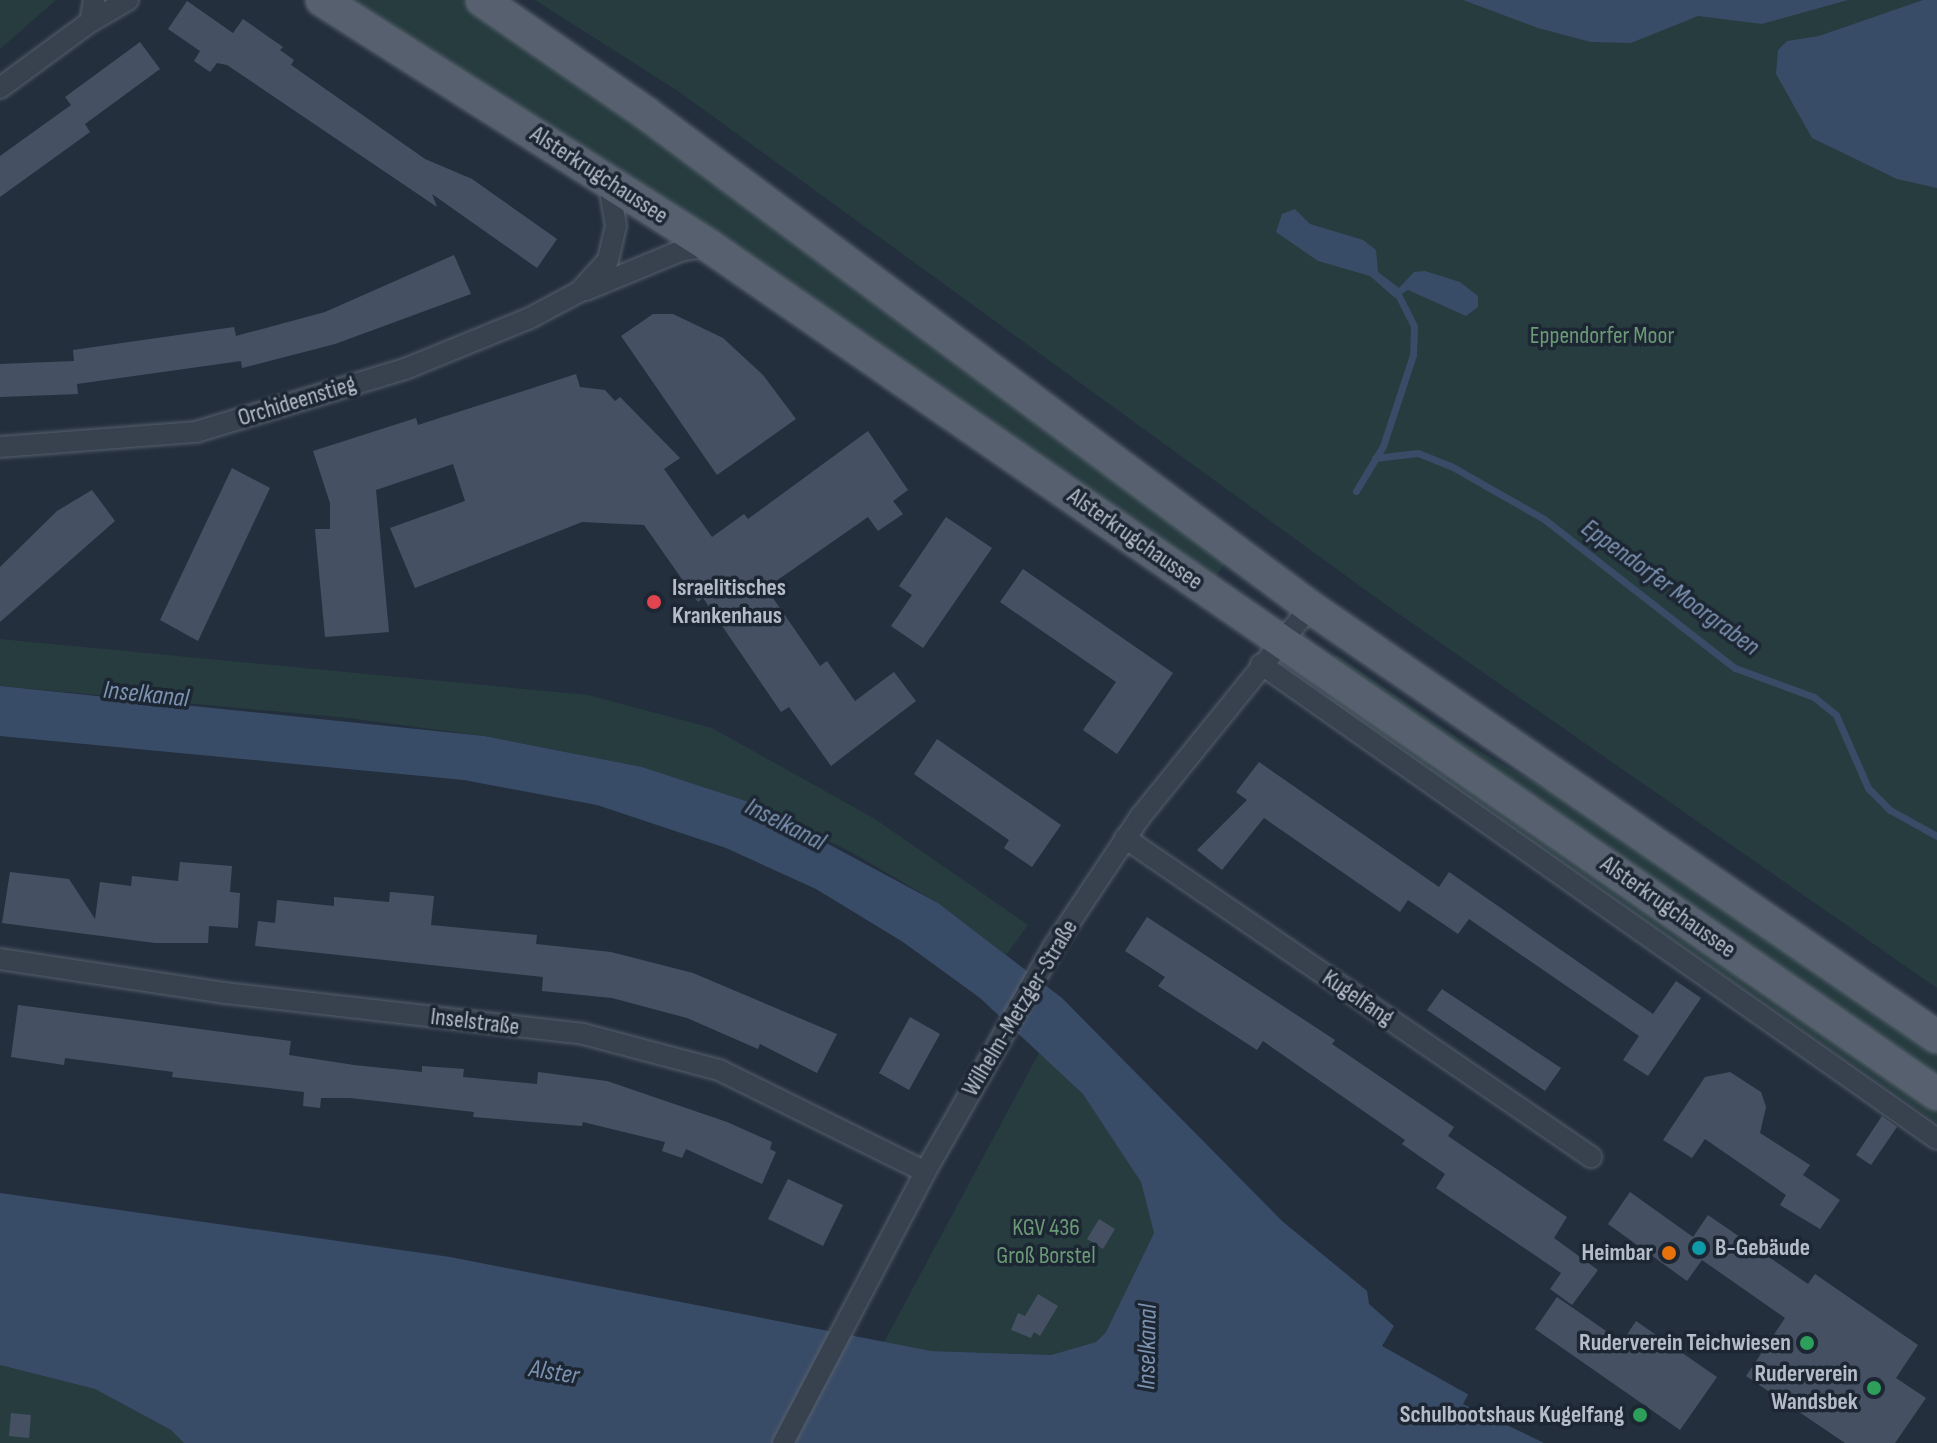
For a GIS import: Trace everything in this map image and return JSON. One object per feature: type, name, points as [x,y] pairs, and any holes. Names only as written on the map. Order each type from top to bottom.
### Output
[{"type":"main road","name":"Alsterkrugchaussee","points":[[322,0],[709,246],[1271,652],[1937,1094]]},
{"type":"main road","name":"Alsterkrugchaussee","points":[[482,0],[647,114],[1310,607],[1937,1037]]},
{"type":"street","points":[[90,22],[94,0]]},
{"type":"street","points":[[0,88],[90,22],[128,0]]},
{"type":"street","name":"Orchideenstieg","points":[[579,292],[599,274],[615,243],[608,180]]},
{"type":"street","name":"Orchideenstieg","points":[[0,447],[196,432],[405,369],[530,318],[579,292],[680,251],[709,246]]},
{"type":"street","name":"Wilhelm-Metzger-Straße","points":[[783,1443],[925,1172],[1002,1031],[1044,962],[1125,838],[1310,607]]},
{"type":"street","name":"Alsterkrugchaussee","points":[[1271,652],[1937,1139]]},
{"type":"street","name":"Kugelfang","points":[[1125,838],[1591,1157]]},
{"type":"street","name":"Inselstraße","points":[[0,959],[225,993],[583,1034],[719,1070],[925,1172]]},
{"type":"green space","points":[[0,0],[56,0],[0,49]]},
{"type":"green space","points":[[351,0],[462,0],[762,211],[1061,443],[1226,562],[1215,577],[932,380]]},
{"type":"green space","name":"Eppendorfer Moor","points":[[535,0],[1937,0],[1937,988],[1389,607],[678,91]]},
{"type":"green space","points":[[0,639],[588,695],[712,728],[875,819],[1028,925],[1006,955],[938,903],[853,853],[752,803],[642,767],[484,736],[349,718],[0,686]]},
{"type":"green space","points":[[1337,655],[1467,744],[1596,817],[1937,1053],[1937,1077],[1331,659]]},
{"type":"green space","points":[[1334,685],[1937,1107],[1937,1123],[1328,699]]},
{"type":"green space","name":"KGV 436 Groß Borstel","points":[[1040,1051],[1084,1094],[1113,1135],[1141,1182],[1154,1233],[1106,1332],[1096,1342],[1051,1355],[931,1351],[883,1344]]},
{"type":"green space","points":[[0,1365],[95,1389],[171,1430],[184,1443],[0,1443]]},
{"type":"water","points":[[1463,0],[1848,0],[1762,24],[1698,16],[1631,43],[1591,42],[1538,28]]},
{"type":"water","points":[[1923,0],[1937,0],[1937,188],[1897,179],[1812,138],[1776,74],[1778,50],[1787,41],[1819,36]]},
{"type":"water","points":[[1295,209],[1310,224],[1363,240],[1376,250],[1378,272],[1399,288],[1414,272],[1425,271],[1460,282],[1478,296],[1478,307],[1466,316],[1408,290],[1395,298],[1370,276],[1318,261],[1276,232],[1282,214]]},
{"type":"water","points":[[0,686],[484,736],[642,767],[752,803],[938,903],[1062,998],[1282,1221],[1367,1291],[1369,1304],[1394,1326],[1382,1346],[1501,1413],[1568,1443],[184,1443],[171,1430],[95,1389],[0,1365],[0,1193],[450,1257],[931,1351],[1051,1355],[1096,1342],[1106,1332],[1154,1233],[1141,1182],[1083,1094],[980,998],[903,942],[816,889],[726,848],[597,805],[464,780],[0,736]]},
{"type":"pier","points":[[1470,1391],[1572,1443],[1544,1443],[1463,1404]]},
{"type":"building","points":[[187,1],[233,33],[243,19],[283,47],[280,50],[294,60],[291,65],[425,159],[472,179],[557,239],[537,268],[432,194],[437,207],[227,65],[217,63],[210,72],[194,61],[200,51],[168,29]]},
{"type":"building","points":[[140,42],[160,69],[85,124],[90,132],[0,197],[0,156],[71,105],[65,97]]},
{"type":"building","points":[[454,255],[471,294],[335,344],[242,368],[241,361],[77,384],[78,394],[0,397],[0,364],[74,361],[73,350],[234,327],[236,336],[325,312]]},
{"type":"building","points":[[653,314],[673,314],[723,338],[763,375],[796,419],[717,475],[621,336]]},
{"type":"building","points":[[576,374],[580,387],[605,390],[615,401],[620,397],[680,458],[664,469],[712,537],[744,514],[748,519],[868,431],[908,490],[893,501],[903,514],[878,531],[868,517],[766,588],[820,666],[827,661],[855,701],[894,672],[916,701],[831,766],[789,707],[781,712],[703,598],[698,602],[644,525],[582,522],[415,588],[390,528],[465,501],[453,464],[376,490],[389,632],[325,637],[315,529],[330,529],[330,503],[313,451],[416,418],[418,425]]},
{"type":"building","points":[[232,468],[270,488],[198,641],[160,620]]},
{"type":"building","points":[[92,490],[115,521],[0,622],[0,567],[57,511]]},
{"type":"building","points":[[946,517],[992,548],[923,648],[891,626],[912,595],[899,586]]},
{"type":"building","points":[[1023,569],[1173,673],[1117,754],[1083,730],[1116,682],[1000,602]]},
{"type":"building","points":[[937,739],[1061,825],[1032,867],[1004,848],[1009,840],[914,774]]},
{"type":"building","points":[[1259,762],[1439,887],[1449,872],[1653,1014],[1676,981],[1701,998],[1648,1076],[1623,1060],[1639,1036],[1469,919],[1458,934],[1408,900],[1400,912],[1264,818],[1222,870],[1197,850],[1247,800],[1236,792]]},
{"type":"building","points":[[180,862],[232,866],[230,892],[240,893],[238,928],[209,926],[208,943],[155,943],[2,923],[10,872],[69,879],[95,919],[100,882],[131,886],[132,876],[178,881]]},
{"type":"building","points":[[390,892],[434,896],[431,925],[537,935],[536,944],[611,952],[693,973],[837,1034],[817,1073],[760,1044],[758,1049],[687,1018],[612,998],[542,991],[543,977],[255,946],[258,921],[275,923],[277,900],[334,906],[334,897],[389,902]]},
{"type":"building","points":[[1147,917],[1335,1040],[1332,1044],[1454,1127],[1448,1136],[1567,1217],[1554,1238],[1598,1270],[1572,1305],[1550,1289],[1561,1273],[1436,1188],[1445,1174],[1402,1144],[1405,1140],[1263,1041],[1257,1050],[1158,986],[1165,977],[1125,951]]},
{"type":"building","points":[[1442,989],[1561,1068],[1545,1091],[1427,1010]]},
{"type":"building","points":[[18,1005],[291,1041],[289,1055],[354,1065],[422,1072],[422,1066],[464,1069],[463,1077],[537,1084],[538,1072],[607,1081],[727,1122],[772,1142],[770,1149],[776,1152],[762,1184],[686,1149],[682,1158],[662,1151],[665,1142],[583,1122],[582,1126],[473,1117],[474,1112],[350,1098],[321,1098],[320,1108],[303,1106],[304,1092],[172,1077],[173,1072],[65,1058],[64,1065],[11,1057]]},
{"type":"building","points":[[910,1017],[940,1034],[909,1090],[879,1073]]},
{"type":"building","points":[[1730,1072],[1761,1092],[1766,1107],[1760,1133],[1810,1165],[1803,1175],[1840,1200],[1820,1229],[1780,1205],[1786,1195],[1705,1139],[1692,1158],[1663,1140],[1705,1077]]},
{"type":"building","points":[[1882,1116],[1897,1127],[1871,1165],[1856,1155]]},
{"type":"building","points":[[788,1179],[843,1205],[823,1246],[768,1219]]},
{"type":"building","points":[[1630,1192],[1693,1237],[1708,1215],[1808,1284],[1815,1274],[1918,1345],[1896,1378],[1926,1398],[1895,1443],[1845,1443],[1746,1376],[1785,1318],[1702,1260],[1687,1281],[1608,1224]]},
{"type":"building","points":[[1099,1219],[1115,1229],[1103,1249],[1087,1239]]},
{"type":"building","points":[[1038,1294],[1058,1306],[1040,1336],[1034,1332],[1031,1338],[1011,1330],[1018,1313],[1025,1316]]},
{"type":"building","points":[[1557,1297],[1622,1342],[1636,1321],[1717,1377],[1680,1430],[1535,1329]]},
{"type":"building","points":[[11,1413],[31,1415],[29,1438],[9,1436]]},
{"type":"waterway","name":"Eppendorfer Moorgraben","points":[[1356,491],[1383,446],[1413,355],[1414,326],[1399,296]]},
{"type":"waterway","name":"Eppendorfer Moorgraben","points":[[1375,458],[1418,453],[1451,466],[1544,519],[1735,668],[1814,697],[1836,715],[1868,788],[1890,810],[1937,836]]},
{"type":"place","name":"Israelitisches Krankenhaus","points":[[654,602]]},
{"type":"place","name":"B-Gebäude","points":[[1699,1248]]},
{"type":"place","name":"Heimbar","points":[[1669,1253]]},
{"type":"place","name":"Ruderverein Teichwiesen","points":[[1807,1343]]},
{"type":"place","name":"Ruderverein Wandsbek","points":[[1874,1388]]},
{"type":"place","name":"Schulbootshaus Kugelfang","points":[[1640,1415]]},
{"type":"water label","name":"Inselkanal","points":[[146,695]]},
{"type":"water label","name":"Inselkanal","points":[[785,825]]},
{"type":"water label","name":"Inselkanal","points":[[1148,1347]]},
{"type":"water label","name":"Alster","points":[[554,1373]]}]
